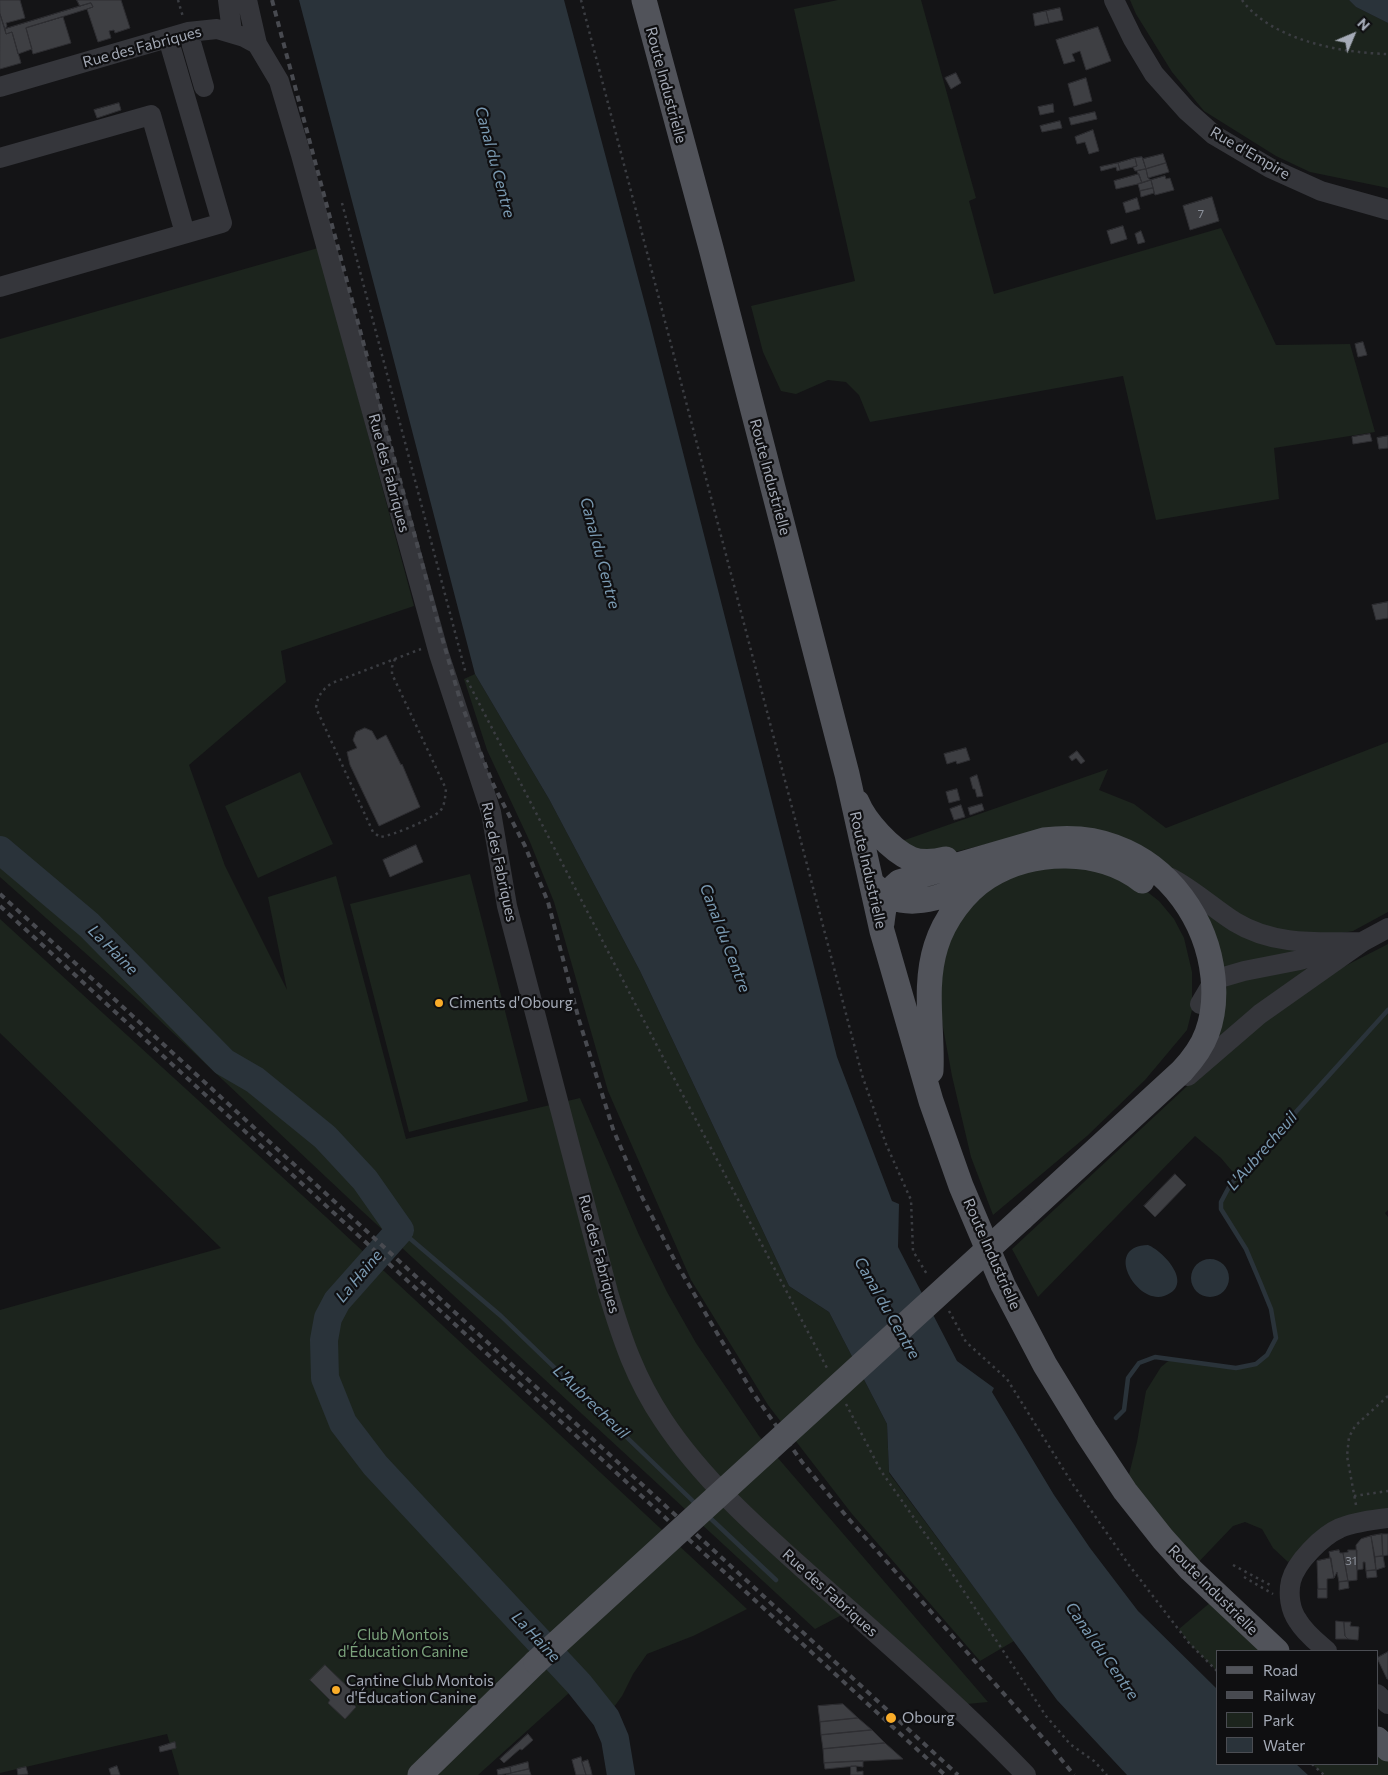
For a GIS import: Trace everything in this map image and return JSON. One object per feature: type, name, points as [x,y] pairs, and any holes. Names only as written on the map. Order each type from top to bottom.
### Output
[{"type":"main road","name":"Route Industrielle","points":[[644,0],[711,248],[878,888],[882,931],[932,1101],[961,1186],[1003,1285],[1045,1365],[1125,1492],[1191,1570],[1275,1650]]},
{"type":"main road","points":[[420,1775],[536,1662],[1139,1111],[1182,1070],[1202,1044],[1213,1014],[1215,997],[1211,960],[1205,938],[1184,899],[1140,858],[1115,846],[1067,837],[941,860],[924,862],[911,859],[894,848],[862,814],[847,774]]},
{"type":"main road","points":[[878,888],[891,889],[899,882],[909,878],[1044,840]]},
{"type":"main road","points":[[878,888],[897,900],[916,902],[952,892],[1010,866],[1048,857],[1074,856],[1107,863],[1134,874],[1153,889],[1169,905],[1188,932],[1196,954],[1200,1004],[1192,1032],[1182,1054],[1139,1111]]},
{"type":"main road","points":[[932,1101],[931,1019],[928,991],[935,948],[946,923],[956,909],[987,877]]},
{"type":"main road","points":[[1378,1740],[1388,1749]]},
{"type":"street","points":[[216,0],[224,31]]},
{"type":"street","points":[[224,31],[228,0]]},
{"type":"street","name":"Rue des Fabriques","points":[[247,0],[257,44],[279,81],[302,154],[436,643],[491,812],[510,916],[608,1292],[624,1344],[639,1379],[662,1419],[694,1462],[767,1537],[989,1736],[1026,1775]]},
{"type":"street","name":"Rue d'Empire","points":[[1114,0],[1133,39],[1154,74],[1187,111],[1214,135],[1270,168],[1321,190],[1388,210]]},
{"type":"street","points":[[224,31],[244,37],[257,44]]},
{"type":"street","name":"Rue des Fabriques","points":[[0,87],[188,32],[224,31]]},
{"type":"street","points":[[188,32],[204,87]]},
{"type":"street","points":[[0,287],[222,223],[168,38]]},
{"type":"street","points":[[0,158],[151,115],[185,234]]},
{"type":"street","points":[[1148,865],[1176,880],[1236,922],[1257,933],[1298,942],[1362,942]]},
{"type":"street","points":[[1109,1139],[1138,1123],[1176,1087],[1260,1014],[1362,942],[1388,928]]},
{"type":"street","points":[[1200,1004],[1213,982],[1220,978],[1244,970],[1300,960],[1362,942]]},
{"type":"street","points":[[1326,1650],[1298,1622],[1282,1596],[1304,1559],[1324,1538],[1338,1529],[1359,1522],[1388,1518]]},
{"type":"street","points":[[1378,1695],[1388,1704]]},
{"type":"path","points":[[581,0],[862,1075],[886,1144],[911,1200],[913,1251],[932,1284]]},
{"type":"path","points":[[1242,0],[1249,10],[1267,25],[1288,34],[1339,49],[1372,54],[1388,54]]},
{"type":"path","points":[[342,203],[467,680],[830,1374]]},
{"type":"path","points":[[396,659],[392,667],[392,674],[446,789],[445,802],[440,811],[390,836],[380,838],[373,832],[316,708],[318,697],[322,690],[332,683],[436,643]]},
{"type":"path","points":[[947,1309],[966,1342],[1007,1379],[1072,1483],[1128,1565],[1189,1643],[1216,1670]]},
{"type":"path","points":[[1359,1522],[1347,1456],[1349,1437],[1354,1426],[1388,1396]]},
{"type":"path","points":[[844,1401],[881,1471],[940,1555],[1046,1716],[1070,1744],[1094,1761],[1107,1775]]},
{"type":"path","points":[[1354,1496],[1388,1491]]},
{"type":"path","points":[[1234,1565],[1279,1589],[1282,1596]]},
{"type":"path","points":[[1244,1577],[1282,1596]]},
{"type":"path","points":[[1313,1765],[1324,1775]]},
{"type":"green space","points":[[838,0],[921,0],[976,198],[969,201],[994,294],[1221,228],[1276,345],[1350,344],[1375,432],[1274,448],[1279,499],[1156,520],[1123,376],[870,422],[859,395],[846,382],[828,380],[796,394],[781,391],[763,352],[751,306],[855,281],[794,9]]},
{"type":"green space","points":[[1130,0],[1349,0],[1356,7],[1388,23],[1388,188],[1310,172],[1276,156],[1204,111],[1172,72],[1136,14]]},
{"type":"green space","points":[[318,248],[414,606],[281,651],[286,682],[189,765],[225,866],[287,990],[268,897],[336,876],[406,1139],[580,1098],[639,1235],[667,1292],[696,1343],[759,1436],[988,1702],[967,1704],[857,1607],[815,1629],[361,1210],[138,1000],[0,877],[0,339]]},
{"type":"green space","points":[[475,674],[549,799],[640,971],[789,1286],[829,1312],[887,1424],[889,1473],[1014,1641],[980,1661],[852,1514],[768,1405],[691,1280],[608,1091],[554,902],[530,842],[487,750],[464,679]]},
{"type":"green space","points":[[1388,742],[1388,912],[1353,931],[1327,936],[1279,933],[1040,831],[938,856],[909,846],[902,841],[1108,769],[1099,790],[1134,804],[1166,828]]},
{"type":"green space","points":[[300,772],[333,844],[258,878],[225,806]]},
{"type":"green space","points":[[1073,861],[1141,887],[1159,901],[1174,919],[1184,938],[1192,972],[1192,1010],[1187,1030],[1145,1080],[1087,1136],[993,1215],[971,1157],[952,1076],[934,979],[939,954],[985,883]]},
{"type":"green space","name":"Ciments d'Obourg","points":[[470,874],[528,1101],[409,1132],[350,904]]},
{"type":"green space","points":[[1198,902],[1311,948],[1221,970]]},
{"type":"green space","name":"Club Montois d'Éducation Canine","points":[[0,919],[326,1217],[747,1609],[693,1636],[647,1654],[633,1674],[622,1696],[606,1718],[579,1684],[478,1775],[179,1775],[167,1734],[0,1773],[0,1310],[221,1248],[0,1033]]},
{"type":"green space","points":[[1388,944],[1388,1210],[1385,1213],[1388,1217],[1388,1508],[1340,1518],[1288,1562],[1273,1548],[1262,1529],[1245,1522],[1233,1526],[1191,1570],[1125,1491],[1137,1442],[1146,1391],[1161,1367],[1172,1358],[1225,1368],[1246,1367],[1255,1365],[1262,1360],[1274,1342],[1275,1333],[1265,1293],[1245,1250],[1221,1209],[1222,1200],[1226,1192],[1237,1177],[1221,1158],[1195,1136],[1038,1297],[1012,1249],[1242,1035],[1314,982]]},
{"type":"green space","points":[[1316,961],[1217,1044],[1227,983]]},
{"type":"green space","points":[[1218,1596],[1276,1650],[1216,1650],[1216,1670],[1189,1643],[1179,1629]]},
{"type":"green space","points":[[1378,1740],[1388,1749],[1388,1775],[1324,1775],[1313,1765],[1378,1765]]},
{"type":"water","name":"Canal du Centre","points":[[299,0],[564,0],[650,323],[837,1057],[892,1201],[899,1204],[898,1247],[957,1361],[994,1388],[992,1392],[1054,1495],[1090,1548],[1138,1611],[1216,1688],[1216,1765],[1297,1765],[1308,1775],[1127,1775],[1057,1700],[889,1472],[887,1424],[829,1312],[789,1286],[640,971],[549,799],[475,674]]},
{"type":"water","points":[[1349,0],[1388,0],[1388,23],[1356,7]]},
{"type":"water","points":[[1148,1245],[1169,1262],[1177,1277],[1177,1285],[1173,1291],[1164,1296],[1154,1296],[1144,1292],[1135,1284],[1129,1274],[1126,1264],[1127,1255],[1134,1248]]},
{"type":"water","points":[[1210,1259],[1223,1265],[1229,1278],[1223,1291],[1210,1297],[1197,1291],[1191,1278],[1197,1265]]},
{"type":"building","points":[[0,0],[20,0],[25,18],[6,23],[5,29],[0,14]]},
{"type":"building","points":[[77,0],[121,0],[130,28],[115,33],[114,30],[109,31],[111,38],[98,42],[87,9],[93,7],[91,3],[80,6]]},
{"type":"building","points":[[91,3],[93,7],[26,28],[32,49],[18,54],[12,32],[6,34],[5,29]]},
{"type":"building","points":[[1060,8],[1063,20],[1049,23],[1046,11]]},
{"type":"building","points":[[1046,11],[1049,23],[1035,26],[1033,14]]},
{"type":"building","points":[[0,14],[6,34],[12,32],[21,63],[0,69]]},
{"type":"building","points":[[63,17],[71,43],[33,54],[26,28]]},
{"type":"building","points":[[1098,27],[1111,61],[1086,70],[1080,51],[1072,54],[1075,61],[1064,64],[1056,40]]},
{"type":"building","points":[[956,73],[961,83],[951,89],[945,78]]},
{"type":"building","points":[[1086,78],[1092,101],[1074,106],[1068,84]]},
{"type":"building","points":[[119,103],[121,110],[97,118],[94,110]]},
{"type":"building","points":[[1053,104],[1054,112],[1040,115],[1038,107]]},
{"type":"building","points":[[1095,112],[1097,119],[1071,125],[1069,118]]},
{"type":"building","points":[[1060,121],[1062,128],[1042,132],[1040,126]]},
{"type":"building","points":[[1093,130],[1099,151],[1089,154],[1085,142],[1077,144],[1075,137]]},
{"type":"building","points":[[1163,154],[1166,163],[1146,169],[1143,159]]},
{"type":"building","points":[[1142,157],[1146,169],[1135,171],[1133,167],[1137,166],[1135,158]]},
{"type":"building","points":[[1135,158],[1137,166],[1120,170],[1118,163]]},
{"type":"building","points":[[1118,163],[1120,170],[1117,171],[1116,167],[1101,171],[1100,167]]},
{"type":"building","points":[[1166,163],[1169,172],[1148,178],[1146,169]]},
{"type":"building","points":[[1146,169],[1148,178],[1151,180],[1142,183],[1137,171]]},
{"type":"building","points":[[1139,174],[1142,183],[1116,189],[1114,181]]},
{"type":"building","points":[[1165,176],[1166,179],[1170,178],[1174,190],[1155,195],[1151,180]]},
{"type":"building","points":[[1151,180],[1153,188],[1140,191],[1138,184]]},
{"type":"building","points":[[1153,188],[1154,193],[1141,197],[1140,191]]},
{"type":"building","points":[[1212,197],[1219,221],[1190,230],[1183,206]]},
{"type":"building","points":[[1137,198],[1140,209],[1126,213],[1123,203]]},
{"type":"building","points":[[1123,226],[1127,239],[1111,244],[1107,231]]},
{"type":"building","points":[[1141,231],[1145,242],[1138,244],[1135,234]]},
{"type":"building","points":[[1363,342],[1367,355],[1358,357],[1355,344]]},
{"type":"building","points":[[1370,434],[1372,441],[1353,444],[1352,437]]},
{"type":"building","points":[[1388,436],[1388,448],[1379,449],[1377,438]]},
{"type":"building","points":[[1388,602],[1388,618],[1376,620],[1372,605]]},
{"type":"building","points":[[365,728],[372,731],[377,740],[386,735],[402,764],[420,807],[379,826],[350,765],[347,752],[357,748],[353,740],[356,732]]},
{"type":"building","points":[[966,748],[970,760],[957,764],[956,761],[947,764],[944,754]]},
{"type":"building","points":[[1077,751],[1085,761],[1081,764],[1076,758],[1072,761],[1069,757]]},
{"type":"building","points":[[977,775],[983,796],[977,797],[970,778]]},
{"type":"building","points":[[957,789],[960,800],[949,803],[946,792]]},
{"type":"building","points":[[982,804],[984,810],[970,815],[968,808]]},
{"type":"building","points":[[961,805],[965,817],[954,820],[950,809]]},
{"type":"building","points":[[416,845],[423,862],[390,877],[383,860]]},
{"type":"building","points":[[1175,1174],[1186,1185],[1155,1217],[1144,1206]]},
{"type":"building","points":[[1382,1534],[1388,1534],[1388,1555],[1383,1556]]},
{"type":"building","points":[[1382,1534],[1383,1556],[1375,1557],[1371,1536]]},
{"type":"building","points":[[1371,1536],[1376,1570],[1366,1571],[1365,1562],[1363,1562],[1363,1569],[1357,1570],[1356,1545],[1361,1539]]},
{"type":"building","points":[[1339,1550],[1340,1553],[1343,1553],[1348,1581],[1339,1582],[1337,1572],[1334,1578],[1329,1552]]},
{"type":"building","points":[[1348,1550],[1357,1550],[1357,1580],[1348,1581],[1343,1553],[1348,1552]]},
{"type":"building","points":[[1383,1556],[1385,1567],[1376,1570],[1375,1557]]},
{"type":"building","points":[[1331,1558],[1334,1578],[1327,1579],[1327,1589],[1318,1589],[1317,1561]]},
{"type":"building","points":[[1376,1570],[1377,1577],[1367,1578],[1366,1571]]},
{"type":"building","points":[[1348,1581],[1349,1588],[1339,1590],[1339,1582]]},
{"type":"building","points":[[1318,1589],[1327,1589],[1327,1598],[1318,1598]]},
{"type":"building","points":[[1336,1621],[1344,1622],[1345,1636],[1348,1639],[1336,1639]]},
{"type":"building","points":[[1344,1622],[1351,1622],[1350,1626],[1359,1627],[1358,1640],[1348,1639],[1345,1636]]},
{"type":"building","points":[[1388,1652],[1388,1679],[1378,1660],[1378,1657]]},
{"type":"building","name":"Cantine Club Montois d'Éducation Canine","points":[[325,1665],[357,1696],[351,1702],[356,1707],[345,1719],[328,1703],[330,1700],[310,1680]]},
{"type":"building","points":[[843,1704],[858,1718],[820,1722],[818,1706]]},
{"type":"building","points":[[858,1718],[872,1730],[821,1735],[820,1722]]},
{"type":"building","points":[[872,1730],[885,1743],[823,1749],[821,1735]]},
{"type":"building","points":[[528,1734],[533,1740],[504,1763],[500,1759]]},
{"type":"building","points":[[175,1742],[176,1748],[160,1752],[159,1747]]},
{"type":"building","points":[[885,1743],[903,1759],[824,1763],[823,1749]]},
{"type":"building","points":[[581,1757],[586,1775],[576,1775],[572,1760]]},
{"type":"building","points":[[588,1760],[592,1775],[586,1775],[582,1762]]},
{"type":"building","points":[[863,1761],[863,1767],[825,1769],[824,1763]]},
{"type":"building","points":[[528,1762],[529,1769],[511,1773],[510,1767]]},
{"type":"building","points":[[117,1766],[120,1775],[111,1775],[109,1769]]},
{"type":"building","points":[[851,1766],[856,1766],[857,1772],[863,1771],[863,1775],[851,1775]]},
{"type":"building","points":[[26,1767],[28,1774],[18,1775],[17,1769]]},
{"type":"building","points":[[510,1767],[511,1773],[498,1775],[497,1770]]},
{"type":"building","points":[[529,1769],[531,1775],[506,1775],[511,1773]]},
{"type":"waterway","name":"La Haine","points":[[0,850],[89,925],[224,1062],[255,1080],[325,1137],[365,1180],[400,1230],[337,1301],[328,1318],[324,1340],[325,1378],[343,1423],[375,1465],[579,1684],[606,1718],[615,1739],[621,1775]]},
{"type":"waterway","name":"L'Aubrecheuil","points":[[1116,1418],[1124,1410],[1128,1378],[1139,1363],[1155,1357],[1236,1368],[1256,1364],[1267,1355],[1276,1338],[1271,1309],[1246,1249],[1221,1209],[1221,1202],[1230,1185],[1388,1010]]},
{"type":"waterway","name":"L'Aubrecheuil","points":[[400,1230],[501,1316],[697,1505]]},
{"type":"waterway","name":"L'Aubrecheuil","points":[[708,1516],[776,1580]]},
{"type":"railway","points":[[272,0],[461,703],[493,784],[525,846],[548,902],[579,1020],[613,1129],[641,1195],[675,1261],[753,1393],[802,1462],[847,1517],[1074,1775]]},
{"type":"railway","points":[[0,894],[958,1775]]},
{"type":"railway","points":[[0,906],[945,1775]]},
{"type":"place","name":"Ciments d'Obourg","points":[[439,1003]]},
{"type":"place","name":"Cantine Club Montois d'Éducation Canine","points":[[336,1690]]},
{"type":"place","name":"Obourg","points":[[891,1718]]}]
